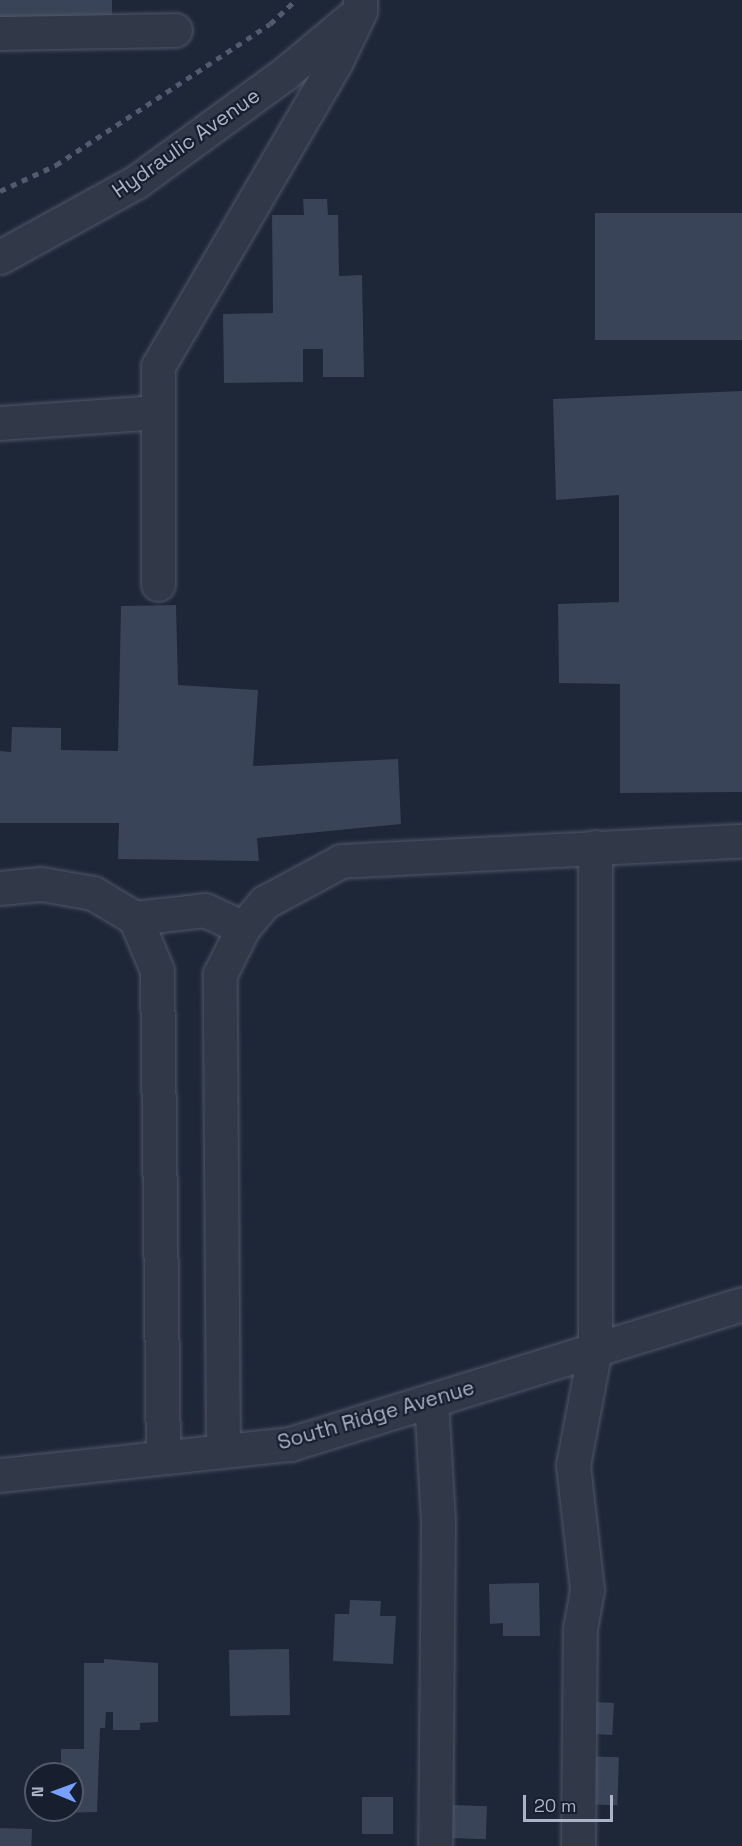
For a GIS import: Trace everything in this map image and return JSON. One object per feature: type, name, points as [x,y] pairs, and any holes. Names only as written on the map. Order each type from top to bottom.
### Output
[{"type":"street","name":"Hydraulic Avenue","points":[[0,257],[136,182],[283,75],[360,5]]},
{"type":"street","points":[[158,584],[156,412],[158,366],[335,63],[360,5]]},
{"type":"street","points":[[0,33],[176,30]]},
{"type":"street","points":[[0,423],[156,412]]},
{"type":"street","points":[[223,1450],[220,974],[243,928],[265,902],[341,861],[742,841]]},
{"type":"street","points":[[578,1846],[580,1629],[587,1590],[573,1465],[595,1349],[595,847]]},
{"type":"street","points":[[0,888],[41,884],[93,893],[135,918],[157,970],[163,1457]]},
{"type":"street","points":[[135,918],[205,910],[243,928]]},
{"type":"street","name":"South Ridge Avenue","points":[[0,1475],[290,1443],[742,1304]]},
{"type":"street","points":[[431,1400],[438,1523],[435,1846]]},
{"type":"building","points":[[0,0],[112,0],[112,19],[0,19]]},
{"type":"building","points":[[303,199],[327,199],[328,215],[338,215],[339,276],[362,275],[364,377],[323,377],[323,349],[303,349],[303,382],[224,383],[223,314],[273,313],[272,215],[304,215]]},
{"type":"building","points":[[595,213],[742,213],[742,340],[595,340]]},
{"type":"building","points":[[742,391],[742,792],[620,793],[620,684],[559,683],[558,604],[619,602],[619,495],[556,500],[553,399]]},
{"type":"building","points":[[176,605],[178,685],[258,690],[253,766],[398,759],[401,824],[257,838],[259,861],[118,859],[119,823],[0,823],[0,751],[11,752],[12,727],[61,728],[61,750],[118,751],[121,606]]},
{"type":"building","points":[[539,1583],[540,1636],[503,1636],[503,1623],[490,1624],[489,1584]]},
{"type":"building","points":[[350,1600],[381,1601],[380,1616],[396,1616],[393,1664],[333,1661],[335,1614],[349,1614]]},
{"type":"building","points":[[289,1649],[290,1715],[230,1716],[229,1650]]},
{"type":"building","points":[[104,1659],[158,1663],[158,1722],[140,1723],[140,1730],[113,1730],[113,1712],[106,1712],[105,1728],[100,1728],[97,1812],[84,1812],[84,1762],[61,1762],[61,1749],[84,1749],[84,1663],[104,1663]]},
{"type":"building","points":[[575,1701],[614,1703],[612,1735],[573,1733]]},
{"type":"building","points":[[584,1756],[619,1757],[617,1805],[582,1804]]},
{"type":"building","points":[[362,1797],[393,1797],[393,1834],[362,1834]]},
{"type":"building","points":[[453,1805],[487,1806],[486,1839],[452,1838]]},
{"type":"building","points":[[0,1828],[32,1829],[31,1846],[0,1846]]},
{"type":"railway","points":[[0,191],[56,165],[270,24],[296,0]]}]
